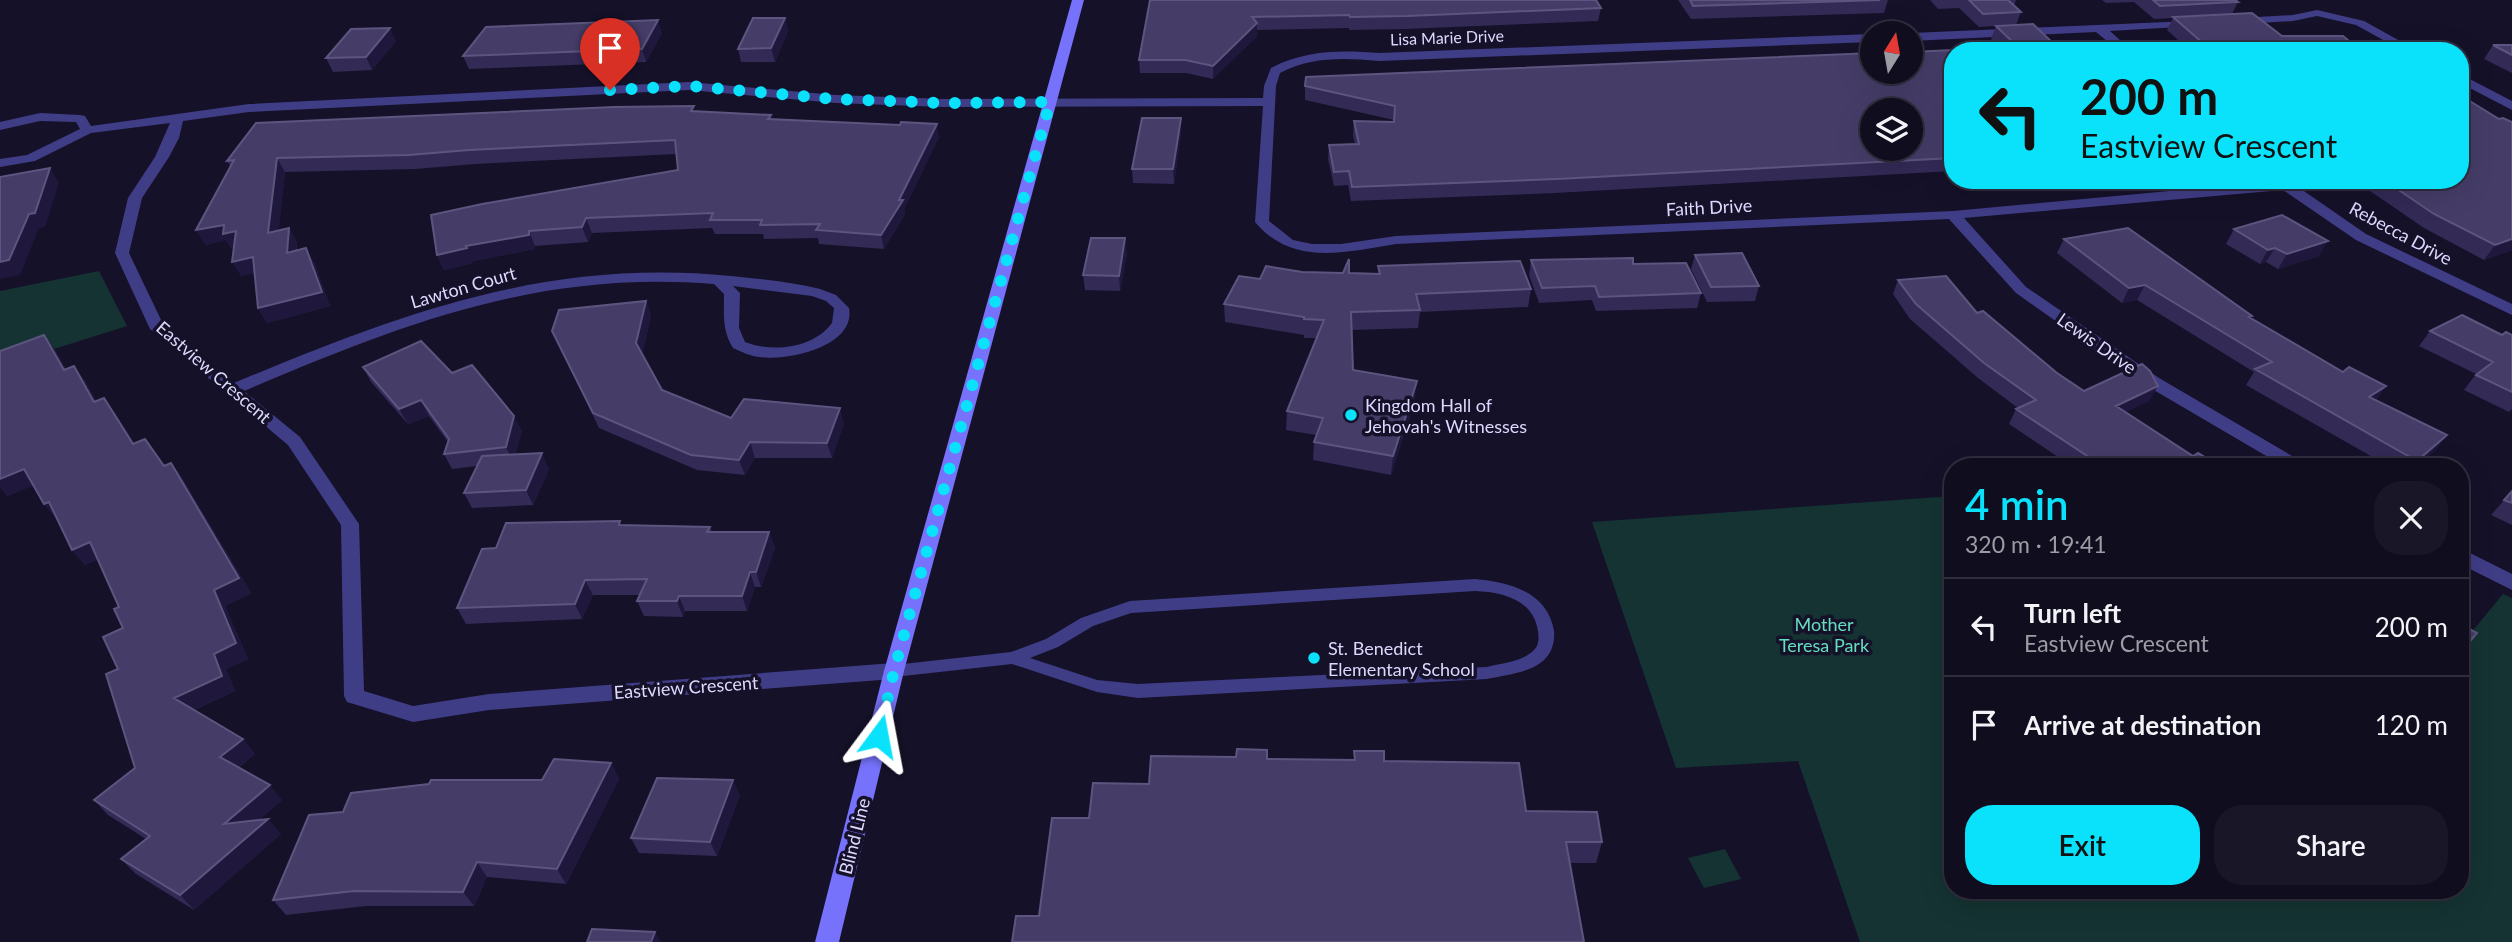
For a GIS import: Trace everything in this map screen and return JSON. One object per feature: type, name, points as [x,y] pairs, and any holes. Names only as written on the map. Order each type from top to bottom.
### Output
[{"type":"street","name":"Blind Line","points":[[827,942],[894,671],[1078,0]]},
{"type":"street","points":[[2224,22],[2293,18],[2317,13],[2360,23],[2395,42]]},
{"type":"street","points":[[1923,36],[2210,23]]},
{"type":"street","points":[[2100,29],[2115,42]]},
{"type":"street","name":"Lisa Marie Drive","points":[[1267,102],[1275,71],[1298,60],[1332,54],[1379,57],[1860,38]]},
{"type":"street","points":[[2469,83],[2512,106]]},
{"type":"street","points":[[0,163],[30,158],[88,130],[249,108],[690,86],[835,99],[943,103],[1267,102]]},
{"type":"street","name":"Faith Drive","points":[[1267,102],[1262,221],[1288,243],[1308,247],[1341,248],[1396,240],[1953,215],[2221,189]]},
{"type":"street","points":[[0,126],[27,117],[57,114],[80,119],[88,130]]},
{"type":"street","name":"Eastview Crescent","points":[[177,119],[172,138],[162,157],[135,198],[122,253],[156,326],[294,442],[349,524],[354,696],[413,714],[489,702],[894,671]]},
{"type":"street","name":"Rebecca Drive","points":[[2291,189],[2332,218],[2385,248],[2512,310]]},
{"type":"street","name":"Lewis Drive","points":[[1953,215],[2021,290],[2153,382],[2283,458]]},
{"type":"street","name":"Lawton Court","points":[[232,390],[309,358],[431,314],[535,286],[600,278],[716,278],[821,292],[839,302],[843,312],[839,324],[830,334],[813,345],[778,352],[757,352],[739,345],[731,328],[734,305],[732,293],[716,278]]},
{"type":"street","points":[[2469,560],[2512,583]]},
{"type":"lane","points":[[894,671],[1012,659],[1052,643],[1098,618],[1130,607],[1475,585],[1499,586],[1531,601],[1541,614],[1546,641],[1544,650],[1536,658],[1487,673],[1138,691],[1097,686],[1012,659]]},
{"type":"green space","points":[[99,271],[127,326],[0,366],[0,291]]},
{"type":"green space","name":"Mother Teresa Park","points":[[1944,497],[1944,899],[2469,899],[2469,635],[2503,594],[2512,598],[2512,942],[1860,942],[1798,761],[1676,768],[1592,522]]},
{"type":"green space","points":[[1725,849],[1741,879],[1704,888],[1688,858]]},
{"type":"building","points":[[1150,0],[1596,0],[1601,8],[1407,16],[1252,17],[1257,23],[1213,66],[1185,60],[1139,60]]},
{"type":"building","points":[[1690,0],[1880,0],[1693,6]]},
{"type":"building","points":[[1969,0],[2008,0],[2021,12],[1983,14]]},
{"type":"building","points":[[2153,0],[2235,0],[2238,2],[2160,6]]},
{"type":"building","points":[[2252,13],[2282,36],[2343,36],[2350,42],[2202,42],[2173,17]]},
{"type":"building","points":[[753,18],[785,18],[771,48],[738,49]]},
{"type":"building","points":[[658,20],[642,49],[463,56],[486,27]]},
{"type":"building","points":[[2033,24],[2052,42],[2013,42],[1996,26]]},
{"type":"building","points":[[390,28],[366,57],[326,58],[351,29]]},
{"type":"building","points":[[2493,45],[2512,45],[2512,55]]},
{"type":"building","points":[[1944,50],[1944,158],[1923,160],[1923,98],[1860,98],[1860,161],[1896,161],[1352,187],[1349,171],[1334,172],[1329,145],[1359,144],[1354,121],[1394,122],[1395,106],[1305,86],[1306,77],[1860,54],[1860,84],[1923,84],[1923,51]]},
{"type":"building","points":[[2469,101],[2499,119],[2512,122],[2512,239],[2495,245],[2434,214],[2397,189],[2469,189]]},
{"type":"building","points":[[694,106],[691,111],[771,115],[768,119],[937,124],[899,200],[903,200],[881,235],[816,230],[820,224],[760,225],[762,220],[710,220],[713,213],[586,218],[582,227],[529,231],[529,235],[466,246],[467,248],[437,255],[431,215],[678,170],[675,140],[409,155],[277,158],[268,233],[289,228],[287,253],[306,248],[322,292],[258,308],[253,257],[232,262],[236,231],[223,234],[224,225],[196,230],[234,160],[227,161],[256,123],[614,107]]},
{"type":"building","points":[[1142,118],[1181,118],[1173,169],[1132,169]]},
{"type":"building","points":[[50,168],[35,213],[29,214],[9,260],[0,262],[0,177]]},
{"type":"building","points":[[2282,215],[2328,241],[2287,254],[2275,248],[2268,250],[2234,229]]},
{"type":"building","points":[[2128,228],[2252,316],[2249,317],[2343,372],[2349,367],[2386,386],[2369,397],[2447,435],[2420,458],[2412,458],[2255,369],[2272,362],[2145,285],[2129,288],[2064,239]]},
{"type":"building","points":[[1091,238],[1125,238],[1119,276],[1083,275]]},
{"type":"building","points":[[1742,253],[1759,286],[1711,287],[1695,255]]},
{"type":"building","points":[[1633,258],[1633,264],[1686,263],[1701,293],[1599,297],[1595,286],[1542,288],[1531,260]]},
{"type":"building","points":[[1349,259],[1349,273],[1380,274],[1378,266],[1520,261],[1531,289],[1416,294],[1420,310],[1351,312],[1353,370],[1417,381],[1393,456],[1314,442],[1323,418],[1287,411],[1324,320],[1304,319],[1224,304],[1239,276],[1260,279],[1266,266],[1302,272],[1343,273]]},
{"type":"building","points":[[1946,276],[1977,313],[1983,311],[2057,373],[2084,391],[2142,364],[2150,371],[2158,386],[2116,406],[2193,456],[2198,453],[2206,458],[2090,458],[2016,409],[2036,400],[1984,363],[1916,304],[1898,280]]},
{"type":"building","points":[[646,301],[636,343],[662,390],[731,418],[744,399],[840,408],[827,443],[750,442],[739,460],[691,455],[593,413],[552,331],[559,310]]},
{"type":"building","points":[[2462,315],[2502,335],[2506,332],[2512,335],[2512,392],[2476,375],[2493,362],[2430,331]]},
{"type":"building","points":[[44,335],[64,370],[74,366],[94,402],[104,398],[133,444],[145,439],[164,466],[171,463],[239,578],[214,590],[236,643],[214,654],[222,676],[174,698],[243,739],[220,757],[270,785],[224,824],[268,819],[180,895],[121,859],[150,836],[94,800],[135,768],[106,674],[118,669],[103,637],[123,628],[114,609],[119,607],[90,542],[72,550],[49,502],[44,504],[24,469],[0,479],[0,351]]},
{"type":"building","points":[[421,341],[452,373],[472,365],[514,416],[506,447],[444,454],[449,439],[421,400],[399,409],[363,367]]},
{"type":"building","points":[[542,453],[526,490],[464,493],[482,456]]},
{"type":"building","points":[[2512,491],[2512,503],[2504,500]]},
{"type":"building","points":[[620,521],[619,525],[710,527],[707,532],[769,532],[756,572],[750,572],[742,596],[679,596],[677,601],[637,601],[647,579],[585,580],[575,604],[457,608],[482,549],[496,548],[506,523]]},
{"type":"building","points":[[2469,629],[2477,633],[2469,642]]},
{"type":"building","points":[[1237,749],[1267,750],[1267,759],[1355,760],[1354,751],[1384,751],[1384,761],[1519,763],[1526,811],[1597,812],[1602,842],[1566,842],[1584,942],[1012,942],[1016,916],[1039,916],[1052,818],[1089,818],[1093,783],[1149,784],[1151,756],[1236,757]]},
{"type":"building","points":[[554,759],[611,763],[557,869],[477,862],[463,892],[354,891],[273,900],[309,815],[343,812],[351,793],[429,784],[431,780],[542,780]]},
{"type":"building","points":[[657,778],[733,780],[710,842],[631,838]]},
{"type":"building","points":[[592,929],[655,932],[651,942],[587,942]]},
{"type":"place","name":"Kingdom Hall of Jehovah's Witnesses","points":[[1351,415]]},
{"type":"place","name":"St. Benedict Elementary School","points":[[1314,658]]},
{"type":"route","points":[[610,90],[690,86],[835,99],[943,103],[1050,102],[894,671],[879,736]]}]
